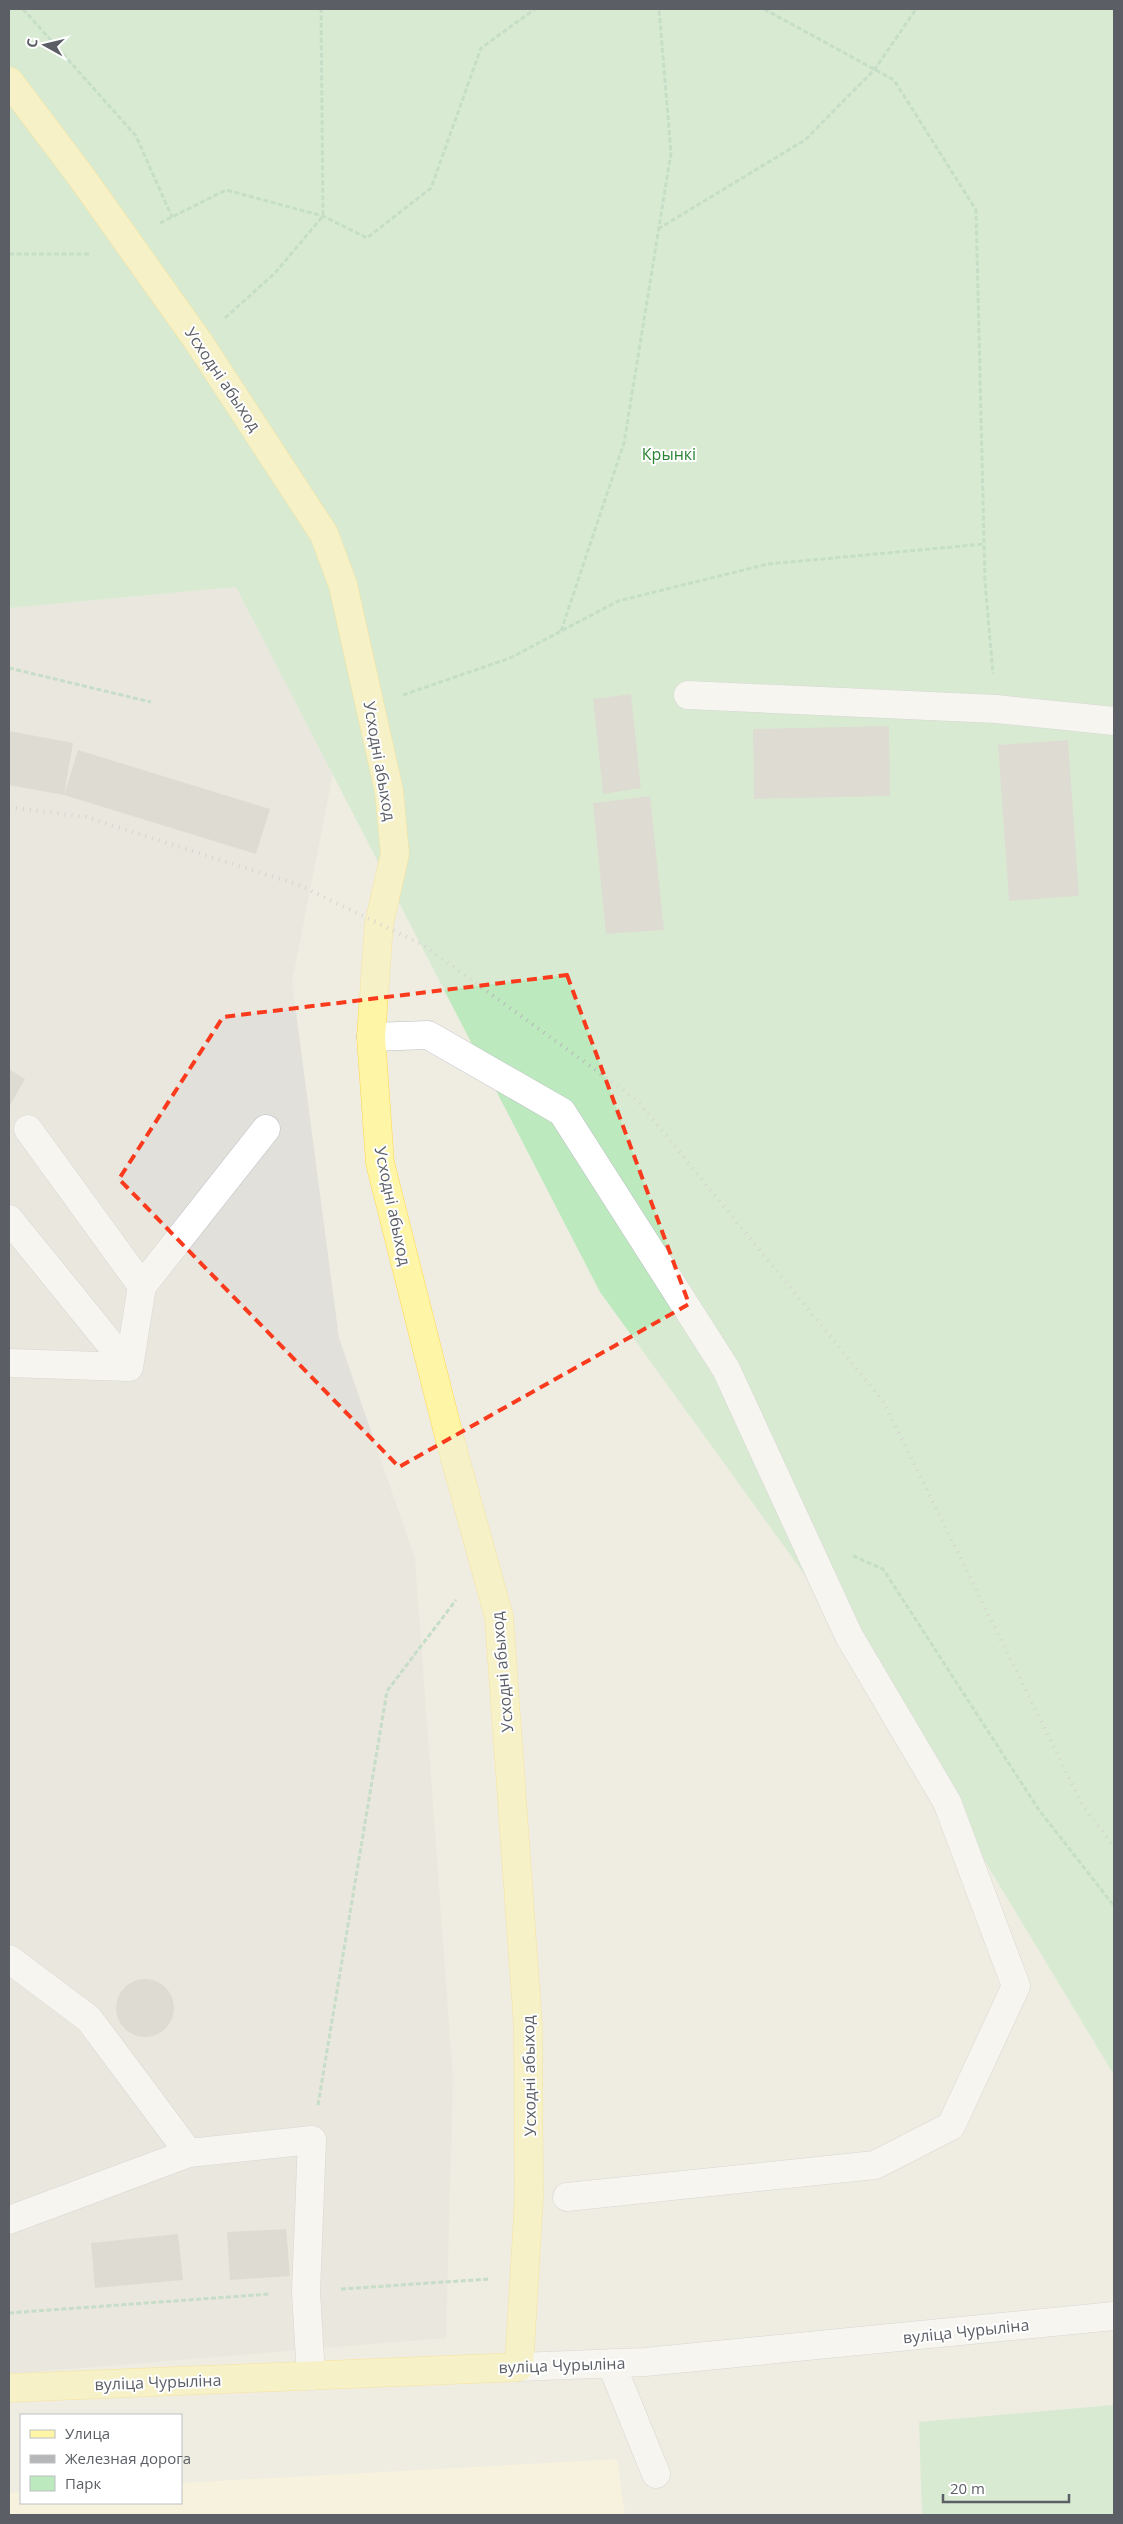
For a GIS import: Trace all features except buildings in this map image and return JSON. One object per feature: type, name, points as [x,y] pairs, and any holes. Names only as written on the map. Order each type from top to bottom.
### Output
[{"type":"main road","name":"Усходні абыход","points":[[9,81],[198,341],[324,534],[343,585],[370,706],[389,792],[395,854],[379,924],[371,1037],[380,1163],[450,1440],[499,1617],[528,2026],[529,2198],[519,2367]]},
{"type":"main road","name":"вуліца Чурыліна","points":[[9,2388],[519,2367]]},
{"type":"street","points":[[688,695],[996,709],[1114,722]]},
{"type":"street","points":[[371,1037],[428,1035],[562,1112],[726,1369],[849,1636],[947,1802],[1016,1986],[952,2126],[875,2165],[567,2197]]},
{"type":"street","points":[[28,1129],[142,1286]]},
{"type":"street","points":[[129,1367],[142,1286],[266,1129]]},
{"type":"street","points":[[9,1219],[129,1367]]},
{"type":"street","points":[[9,1362],[129,1367]]},
{"type":"street","points":[[9,1960],[89,2019],[189,2154]]},
{"type":"street","points":[[9,2220],[189,2154],[312,2140],[306,2292],[311,2376]]},
{"type":"street","name":"вуліца Чурыліна","points":[[519,2367],[645,2362],[1114,2316]]},
{"type":"street","points":[[611,2363],[656,2474]]},
{"type":"path","points":[[23,9],[136,136],[172,217]]},
{"type":"path","points":[[198,341],[275,273],[323,216],[322,9]]},
{"type":"path","points":[[9,254],[97,254],[226,190],[323,216],[367,238],[431,188],[481,48],[535,9]]},
{"type":"path","points":[[560,631],[624,442],[671,153],[658,9]]},
{"type":"path","points":[[764,9],[894,80],[976,210],[985,582],[996,709]]},
{"type":"path","points":[[658,229],[805,140],[875,69],[916,9]]},
{"type":"path","points":[[370,706],[510,658],[618,601],[768,564],[984,544]]},
{"type":"path","points":[[9,668],[151,702]]},
{"type":"path","points":[[802,1533],[883,1568],[1039,1810],[1114,1906]]},
{"type":"path","points":[[312,2140],[388,1691],[456,1599]]},
{"type":"path","points":[[9,2313],[306,2292]]},
{"type":"highlighted area","points":[[567,975],[689,1304],[399,1467],[119,1179],[223,1017]]},
{"type":"shaded area","points":[[236,587],[333,773],[292,982],[339,1338],[415,1559],[453,2078],[446,2338],[9,2374],[9,608]]},
{"type":"shaded area","points":[[617,2459],[625,2515],[9,2515],[9,2493],[20,2492],[20,2504],[182,2504],[182,2483]]},
{"type":"green space","name":"Крынкі","points":[[9,9],[1114,9],[1114,2075],[849,1636],[600,1292],[236,587],[9,608]]},
{"type":"green space","points":[[1114,2405],[1114,2515],[922,2515],[919,2422]]},
{"type":"railway","points":[[9,807],[86,817],[299,885],[423,945],[637,1100],[883,1401],[1082,1804],[1114,1847]]}]
